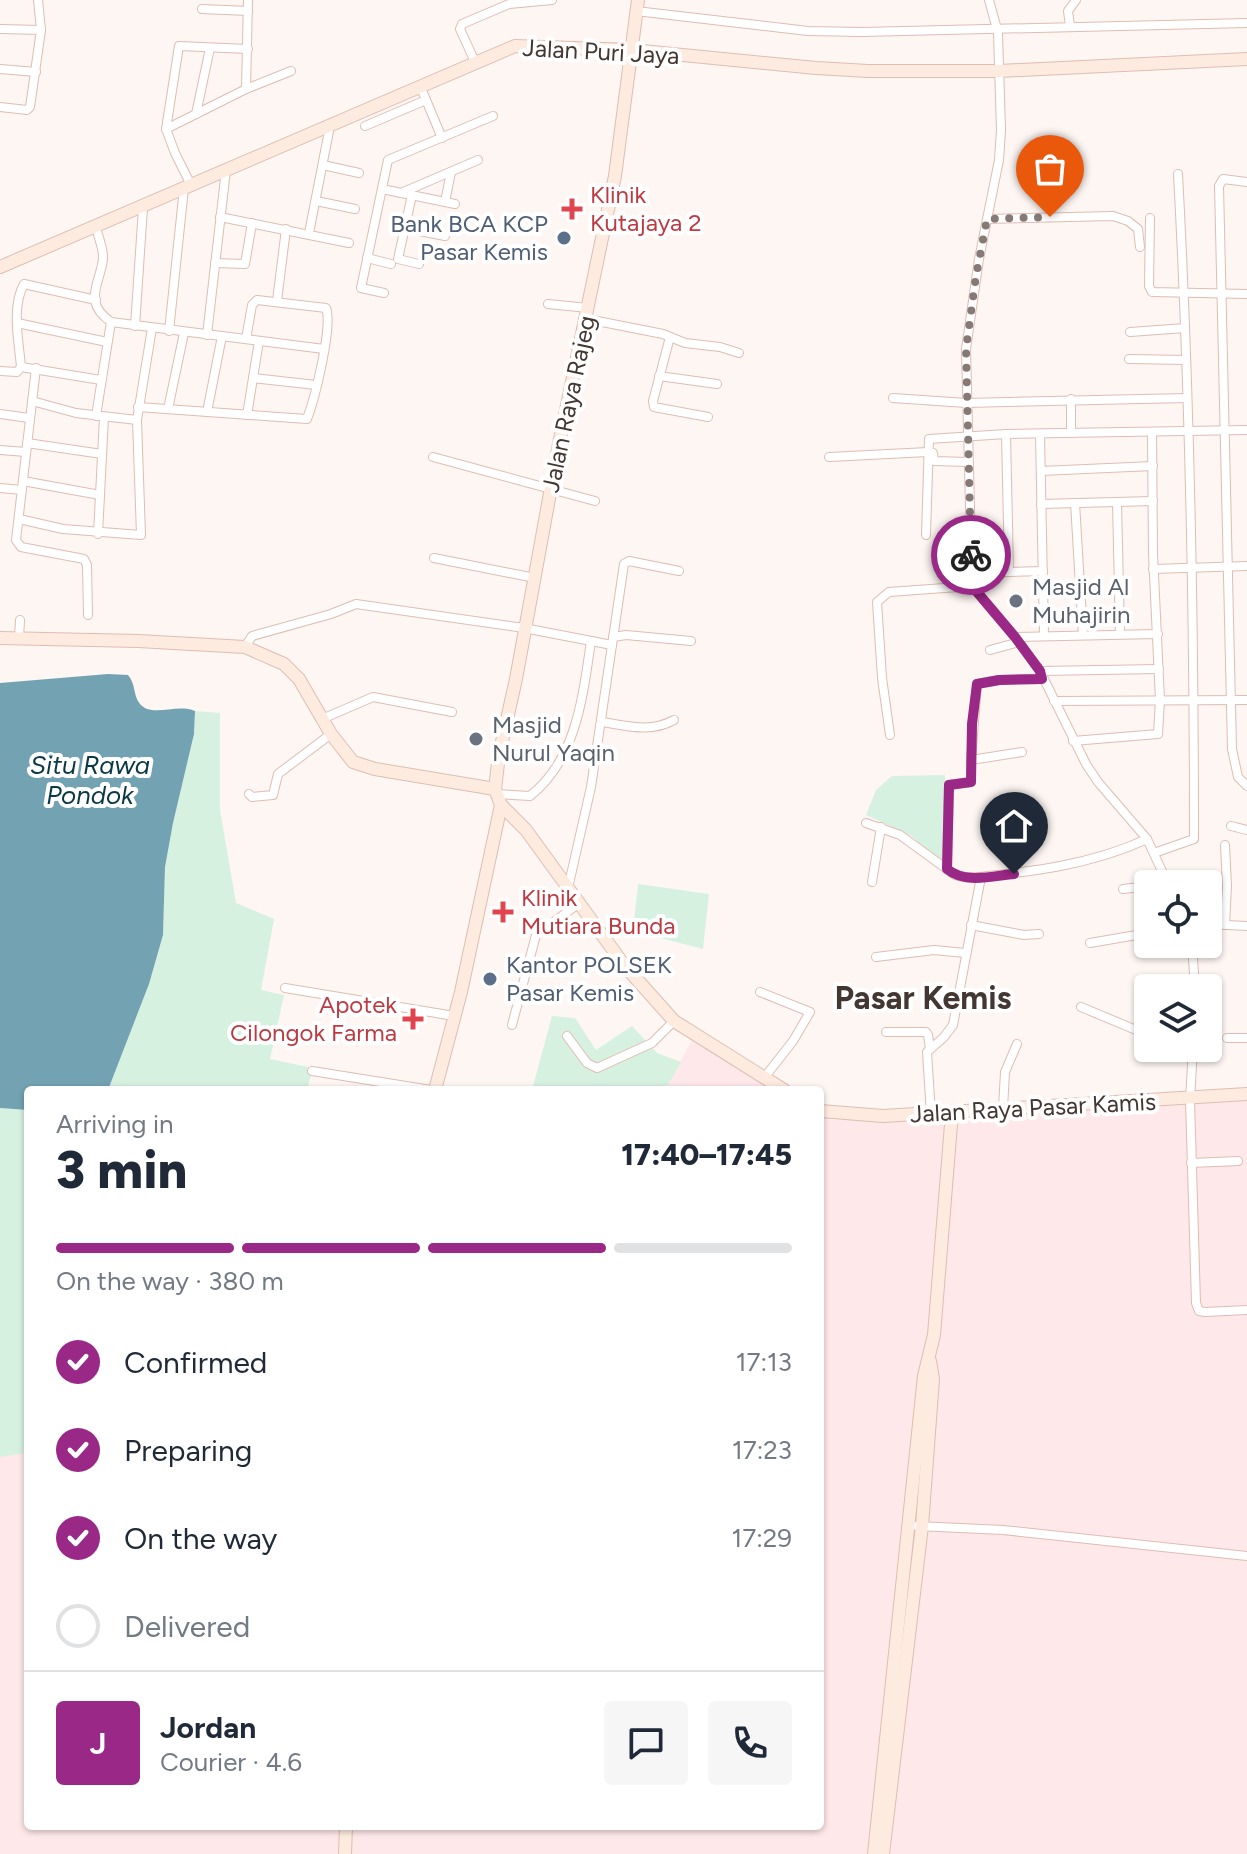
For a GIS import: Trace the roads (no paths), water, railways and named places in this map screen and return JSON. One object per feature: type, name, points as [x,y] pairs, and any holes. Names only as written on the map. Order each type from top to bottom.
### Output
[{"type":"street","points":[[0,107],[30,109],[41,30],[38,0]]},
{"type":"street","points":[[246,89],[248,0]]},
{"type":"street","points":[[473,58],[462,35],[460,26],[464,22],[501,6],[552,0]]},
{"type":"street","points":[[989,0],[998,30],[1000,149],[968,334],[966,403],[972,586],[1017,640],[1041,675],[1073,741],[1098,782],[1147,839],[1161,870]]},
{"type":"street","points":[[1070,26],[1068,11],[1076,0]]},
{"type":"street","points":[[202,9],[248,11]]},
{"type":"street","points":[[637,9],[808,31],[910,32],[1247,23]]},
{"type":"street","name":"Jalan Raya Rajeg","points":[[497,796],[499,755],[620,148],[637,9]]},
{"type":"street","points":[[0,29],[41,30]]},
{"type":"street","name":"Jalan Puri Jaya","points":[[0,267],[143,208],[187,183],[226,170],[421,88],[473,58],[524,45],[632,50],[816,68],[1247,59]]},
{"type":"street","points":[[169,331],[187,183],[166,129],[179,46],[248,49]]},
{"type":"street","points":[[196,114],[210,48]]},
{"type":"street","points":[[0,69],[36,72]]},
{"type":"street","points":[[166,129],[246,89],[291,71]]},
{"type":"street","points":[[421,88],[442,138]]},
{"type":"street","points":[[365,126],[426,100]]},
{"type":"street","points":[[384,293],[361,288],[388,160],[493,116]]},
{"type":"street","points":[[309,233],[330,126]]},
{"type":"street","points":[[401,193],[478,160]]},
{"type":"street","points":[[323,165],[359,173]]},
{"type":"street","points":[[207,335],[226,170]]},
{"type":"street","points":[[445,202],[451,172]]},
{"type":"street","points":[[1154,853],[1194,840],[1185,294],[1178,174]]},
{"type":"street","points":[[1247,182],[1223,179],[1219,186],[1231,700],[1235,768],[1238,777],[1247,786]]},
{"type":"street","points":[[382,189],[455,204]]},
{"type":"street","points":[[412,195],[398,259],[419,264]]},
{"type":"street","points":[[316,201],[355,209]]},
{"type":"street","points":[[135,326],[143,208]]},
{"type":"street","points":[[987,219],[1113,216],[1128,221],[1138,229],[1140,247]]},
{"type":"street","points":[[220,217],[349,243]]},
{"type":"street","points":[[1150,218],[1150,290],[1155,294],[1247,294]]},
{"type":"street","points":[[215,263],[246,263],[252,223]]},
{"type":"street","points":[[96,227],[103,259],[94,288],[100,312],[111,322],[324,349]]},
{"type":"street","points":[[405,228],[445,236]]},
{"type":"street","points":[[277,301],[286,229]]},
{"type":"street","points":[[367,258],[391,264]]},
{"type":"street","points":[[0,371],[17,372],[21,367],[17,323],[24,284],[96,300]]},
{"type":"street","points":[[138,407],[306,420],[324,349],[326,308],[254,301],[246,339]]},
{"type":"street","points":[[548,304],[685,343],[720,347],[739,353]]},
{"type":"street","points":[[98,534],[102,454],[101,380],[111,322]]},
{"type":"street","points":[[17,323],[107,342]]},
{"type":"street","points":[[19,519],[98,534],[141,535],[137,420],[152,328]]},
{"type":"street","points":[[1130,332],[1185,328]]},
{"type":"street","points":[[168,409],[184,333]]},
{"type":"street","points":[[207,412],[222,336]]},
{"type":"street","points":[[670,337],[654,407],[708,417]]},
{"type":"street","points":[[247,415],[259,341]]},
{"type":"street","points":[[1129,359],[1186,360]]},
{"type":"street","points":[[21,367],[101,380]]},
{"type":"street","points":[[36,368],[16,540],[21,547],[84,559],[87,565],[88,615]]},
{"type":"street","points":[[659,376],[717,384]]},
{"type":"street","points":[[253,378],[316,385]]},
{"type":"street","points":[[893,398],[966,403],[1187,398]]},
{"type":"street","points":[[1071,399],[1071,433]]},
{"type":"street","points":[[32,401],[100,416],[137,420]]},
{"type":"street","points":[[0,414],[29,418]]},
{"type":"street","points":[[926,535],[929,439],[1006,434],[1247,430]]},
{"type":"street","points":[[1073,741],[1158,734],[1160,700],[1153,569],[1152,432]]},
{"type":"street","points":[[1006,434],[1009,571]]},
{"type":"street","points":[[1040,434],[1044,636]]},
{"type":"street","points":[[0,450],[26,448],[102,454]]},
{"type":"street","points":[[829,457],[928,452],[933,453],[934,461],[968,462]]},
{"type":"street","points":[[433,457],[595,501]]},
{"type":"street","points":[[1041,471],[1153,466]]},
{"type":"street","points":[[0,488],[22,486],[100,495]]},
{"type":"street","points":[[1041,504],[1153,501]]},
{"type":"street","points":[[1117,502],[1120,634]]},
{"type":"street","points":[[1075,503],[1083,635]]},
{"type":"street","points":[[434,558],[535,578]]},
{"type":"street","points":[[568,888],[582,832],[602,722],[624,564],[629,561],[679,571]]},
{"type":"street","points":[[1153,569],[1247,566]]},
{"type":"street","points":[[972,573],[1043,571]]},
{"type":"street","points":[[890,735],[882,678],[877,602],[889,592],[972,586]]},
{"type":"street","points":[[245,647],[252,636],[356,604],[524,628],[591,641],[612,641],[626,635],[691,641]]},
{"type":"street","points":[[19,638],[20,620]]},
{"type":"street","points":[[990,650],[1017,640],[1044,636],[1158,634]]},
{"type":"street","points":[[0,638],[245,647],[287,666],[299,679],[348,758],[362,765],[497,796],[530,796],[547,779],[564,753],[580,713],[591,641]]},
{"type":"street","points":[[947,869],[949,785],[971,782],[977,684],[1041,675],[1159,669]]},
{"type":"street","points":[[322,719],[373,697],[452,712]]},
{"type":"street","points":[[1054,701],[1247,700]]},
{"type":"street","points":[[602,722],[645,729],[674,720]]},
{"type":"street","points":[[249,794],[252,797],[273,795],[278,774],[331,734]]},
{"type":"street","points":[[971,760],[1022,752]]},
{"type":"street","points":[[497,796],[526,830],[624,965],[674,1021],[777,1086]]},
{"type":"street","points":[[434,1086],[454,1016],[497,796]]},
{"type":"street","points":[[866,823],[900,835],[960,877],[1069,866],[1117,853],[1147,839]]},
{"type":"street","points":[[1231,826],[1247,830]]},
{"type":"street","points":[[872,882],[881,827]]},
{"type":"street","points":[[1225,845],[1225,925]]},
{"type":"street","points":[[931,1114],[926,1058],[930,1049],[953,1025],[981,877]]},
{"type":"street","points":[[1123,889],[1134,888]]},
{"type":"street","points":[[512,1025],[536,935],[578,904]]},
{"type":"street","points":[[971,925],[1024,935],[1039,934]]},
{"type":"street","points":[[1222,925],[1247,926]]},
{"type":"street","points":[[1090,943],[1134,935]]},
{"type":"street","points":[[876,957],[909,951],[965,953]]},
{"type":"street","points":[[285,988],[454,1016]]},
{"type":"street","points":[[760,992],[810,1012],[793,1041],[764,1078]]},
{"type":"street","points":[[1081,1007],[1134,1029]]},
{"type":"street","points":[[567,1036],[587,1063],[597,1068],[652,1043],[674,1021]]},
{"type":"street","points":[[886,1032],[926,1032],[930,1049]]},
{"type":"street","points":[[1227,1038],[1247,1038]]},
{"type":"street","points":[[1003,1108],[1005,1072],[1017,1044]]},
{"type":"street","points":[[1192,1062],[1191,1163],[1197,1308],[1205,1312],[1247,1310]]},
{"type":"street","points":[[312,1071],[408,1086]]},
{"type":"street","name":"Jalan Raya Pasar Kamis","points":[[824,1112],[883,1116],[931,1114],[1247,1094]]},
{"type":"street","points":[[883,1854],[898,1683],[933,1379],[928,1354],[934,1335],[952,1112]]},
{"type":"street","points":[[1191,1163],[1238,1161]]},
{"type":"street","points":[[916,1525],[1003,1530],[1247,1556]]},
{"type":"street","points":[[874,1854],[898,1683]]},
{"type":"street","points":[[345,1854],[346,1830]]},
{"type":"water","name":"Situ Rawa Pondok","points":[[128,675],[138,701],[145,708],[195,711],[194,734],[165,867],[163,935],[149,984],[110,1086],[24,1086],[24,1110],[0,1108],[0,683]]},
{"type":"place","name":"Klinik Kutajaya 2","points":[[572,209]]},
{"type":"place","name":"Bank BCA KCP Pasar Kemis","points":[[564,238]]},
{"type":"place","name":"Masjid Al Muhajirin","points":[[1016,601]]},
{"type":"place","name":"Masjid Nurul Yaqin","points":[[476,739]]},
{"type":"place","name":"Klinik Mutiara Bunda","points":[[503,912]]},
{"type":"place","name":"Kantor POLSEK Pasar Kemis","points":[[490,979]]},
{"type":"place","name":"Apotek Cilongok Farma","points":[[413,1019]]},
{"type":"district","name":"Pasar Kemis","points":[[923,998]]}]
